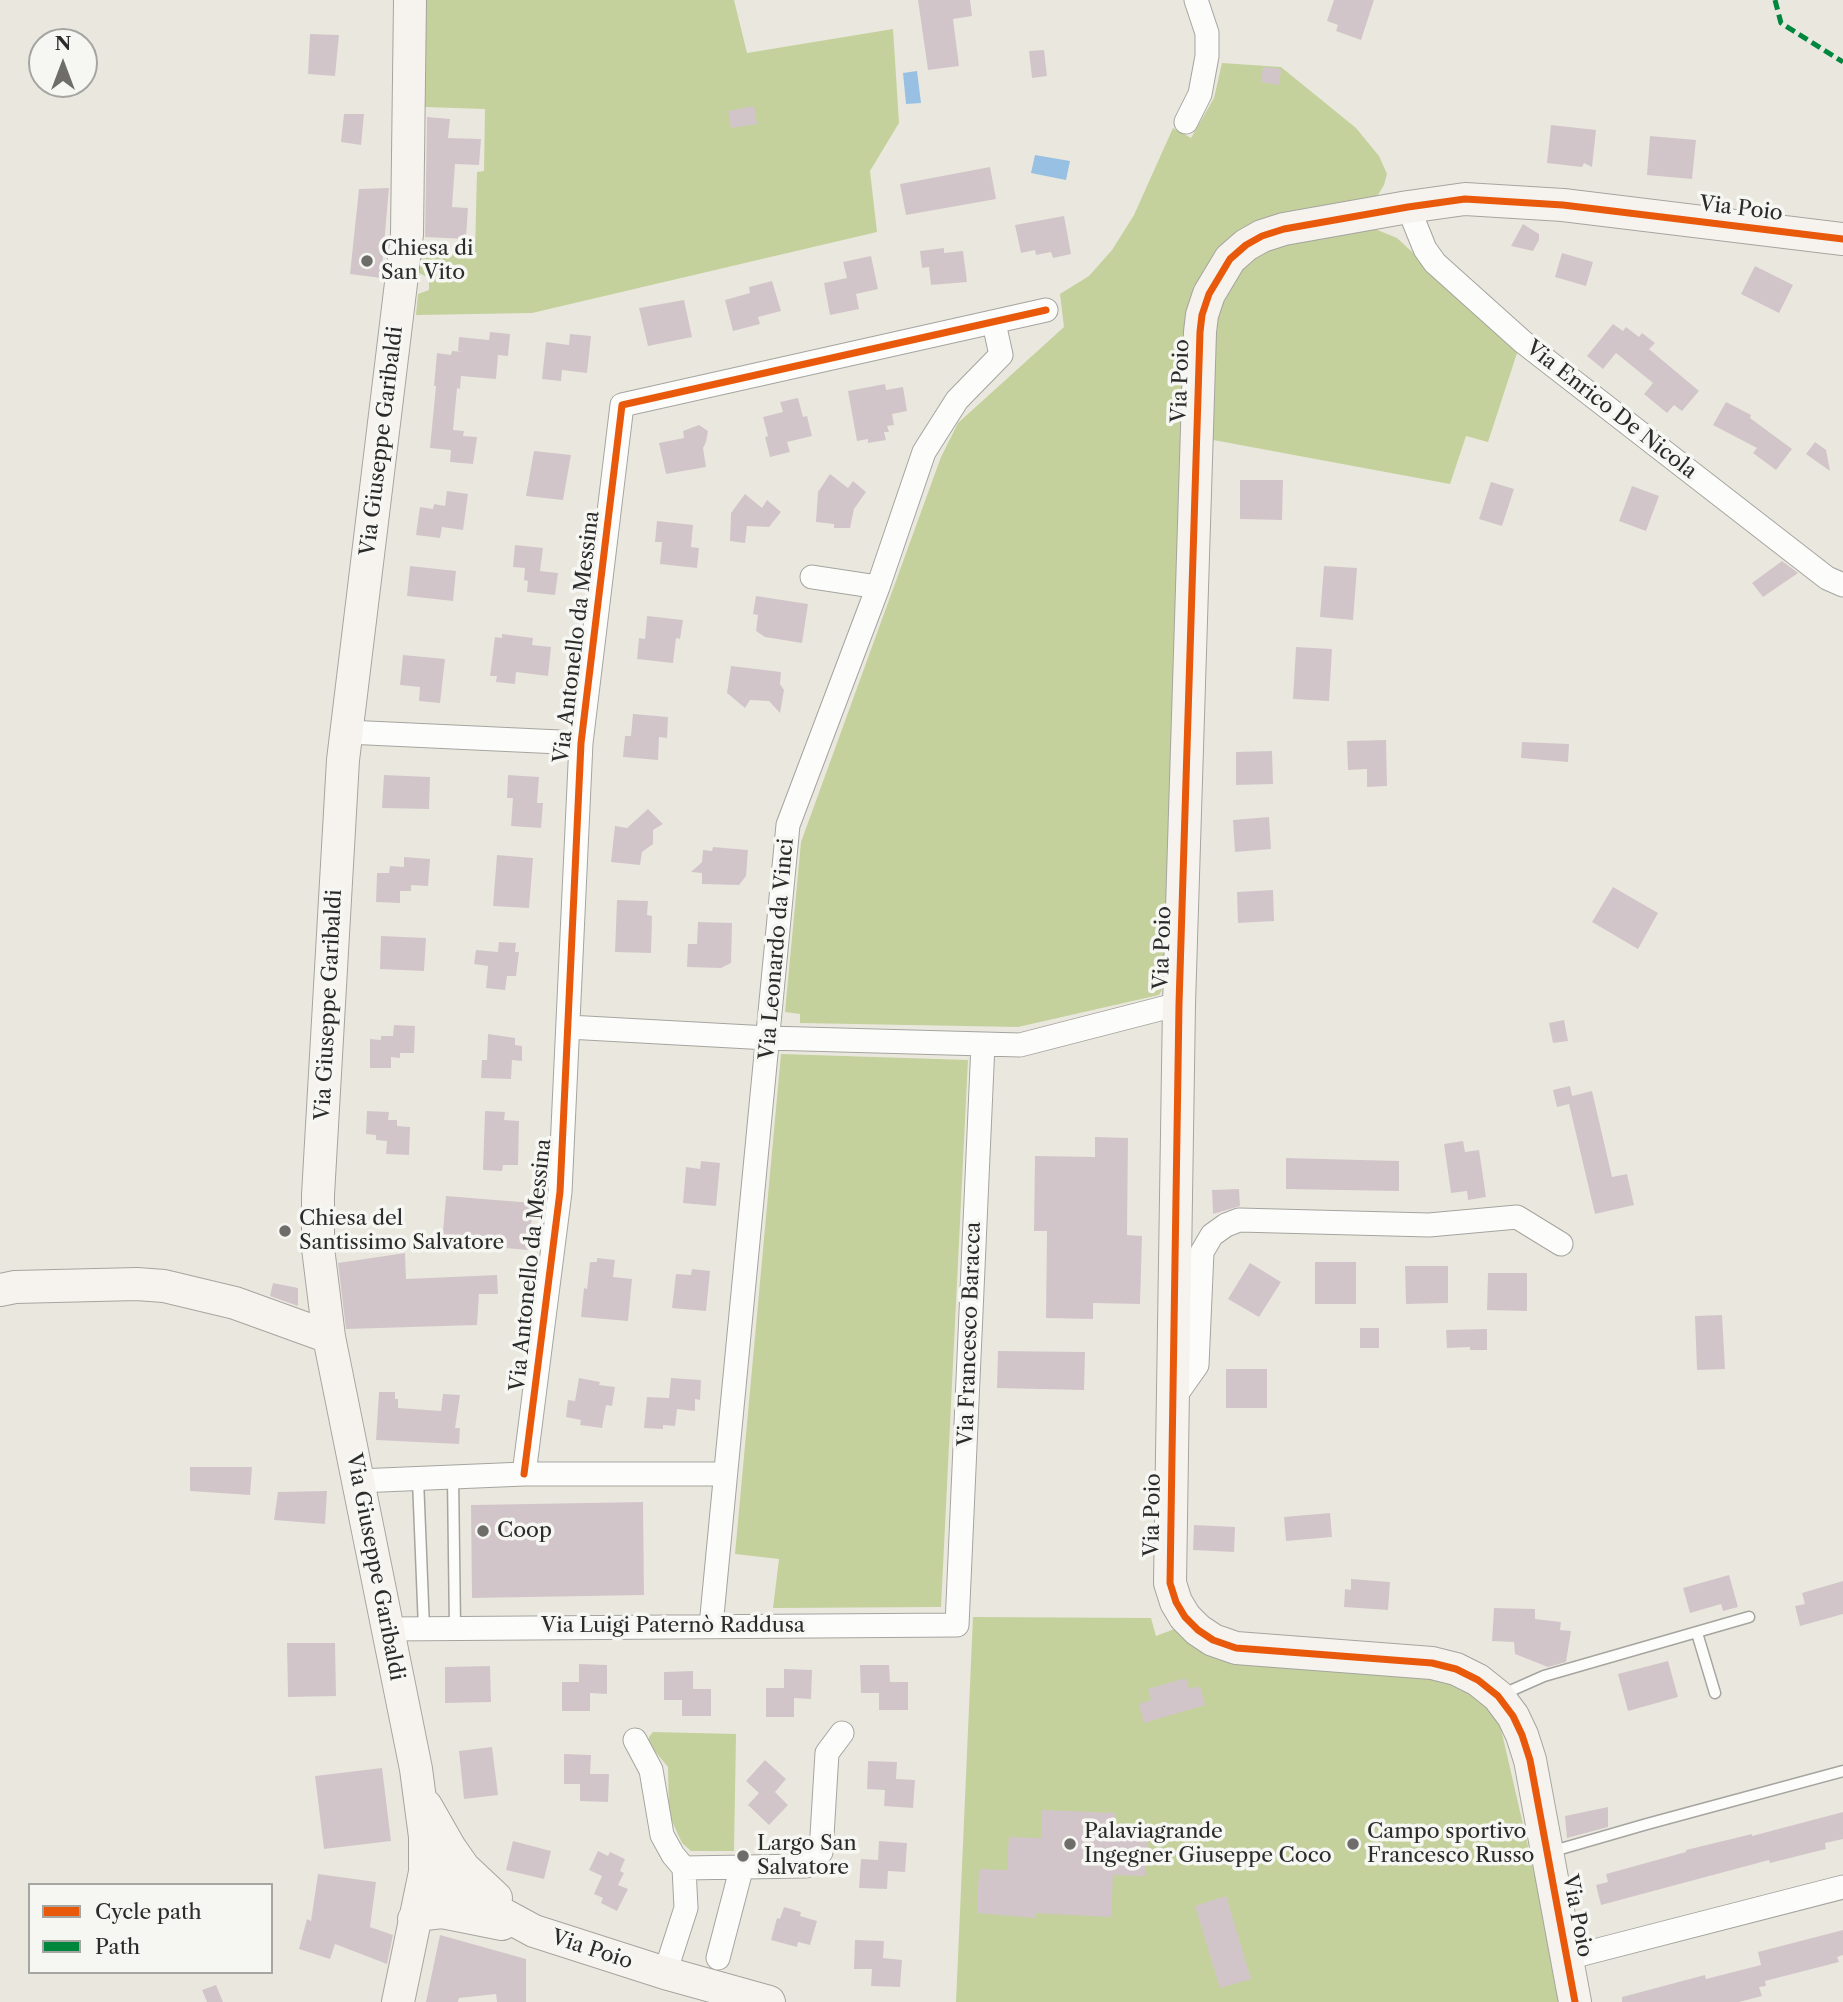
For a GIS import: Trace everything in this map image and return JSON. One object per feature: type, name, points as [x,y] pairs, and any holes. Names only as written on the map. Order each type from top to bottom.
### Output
[{"type":"street","points":[[396,0],[410,51]]},
{"type":"street","name":"Via Giuseppe Garibaldi","points":[[398,2002],[425,1872],[425,1837],[420,1794],[329,1337],[318,1248],[318,1195],[346,732],[407,234],[410,0]]},
{"type":"street","points":[[1186,121],[1200,94],[1208,57],[1207,33],[1196,0]]},
{"type":"street","name":"Via Poio","points":[[1575,2002],[1530,1760],[1522,1735],[1498,1696],[1478,1680],[1456,1669],[1432,1663],[1236,1648],[1213,1640],[1198,1630],[1185,1617],[1176,1602],[1170,1583],[1179,1004],[1202,315],[1209,294],[1230,259],[1262,236],[1284,229],[1408,207],[1465,200],[1563,205],[1843,239]]},
{"type":"street","name":"Via Enrico De Nicola","points":[[1408,207],[1425,249],[1435,263],[1523,342],[1827,578],[1843,585]]},
{"type":"street","name":"Via Antonello da Messina","points":[[524,1474],[560,1192],[581,743],[622,405],[1046,310]]},
{"type":"street","name":"Via Leonardo da Vinci","points":[[711,1626],[788,825],[924,452],[957,400],[1001,355],[994,323]]},
{"type":"street","points":[[812,577],[877,587]]},
{"type":"street","points":[[346,732],[581,743]]},
{"type":"street","points":[[568,1027],[768,1038],[1020,1045],[1179,1004]]},
{"type":"street","name":"Via Francesco Baracca","points":[[957,1625],[983,1044]]},
{"type":"street","points":[[1173,1399],[1197,1365],[1202,1252],[1212,1235],[1226,1225],[1239,1220],[1429,1225],[1517,1217],[1561,1244]]},
{"type":"street","points":[[0,1290],[16,1287],[164,1286],[235,1303],[329,1337]]},
{"type":"street","points":[[358,1481],[524,1474],[725,1474]]},
{"type":"street","name":"Via Luigi Paternò Raddusa","points":[[388,1629],[957,1625]]},
{"type":"street","points":[[684,1868],[806,1866],[821,1852],[827,1754],[842,1733]]},
{"type":"street","points":[[635,1740],[651,1770],[662,1835],[684,1868],[686,1908],[665,1973]]},
{"type":"street","points":[[420,1794],[464,1868],[534,1931]]},
{"type":"street","points":[[718,1958],[743,1866]]},
{"type":"street","name":"Via Poio","points":[[425,1872],[534,1931],[752,2000]]},
{"type":"street","points":[[1567,1958],[1843,1887]]},
{"type":"street","points":[[414,1919],[425,1914],[442,1912],[534,1931]]},
{"type":"lane","points":[[453,1477],[454,1628]]},
{"type":"lane","points":[[418,1479],[424,1629]]},
{"type":"lane","points":[[1498,1696],[1544,1676],[1749,1617]]},
{"type":"lane","points":[[1697,1633],[1714,1693]]},
{"type":"lane","points":[[1547,1853],[1843,1771]]},
{"type":"green space","points":[[425,0],[734,0],[747,53],[893,29],[899,123],[870,171],[877,232],[532,313],[416,315],[418,294],[429,290],[429,278],[417,272],[419,250],[475,253],[477,172],[484,171],[485,109],[425,107]]},
{"type":"green space","points":[[1222,63],[1281,67],[1356,128],[1379,156],[1387,174],[1376,198],[1210,268],[1165,985],[1159,995],[1018,1027],[800,1023],[800,1014],[785,1012],[801,842],[941,457],[958,423],[1064,327],[1060,294],[1089,276],[1112,250],[1134,215],[1173,128],[1191,138],[1214,98]]},
{"type":"green space","points":[[1375,229],[1397,238],[1518,350],[1488,442],[1466,436],[1450,484],[1208,439],[1210,330],[1237,270],[1267,247]]},
{"type":"green space","points":[[781,1054],[968,1060],[941,1607],[773,1608],[779,1559],[735,1554]]},
{"type":"green space","name":"Campo sportivo Francesco Russo","points":[[973,1617],[1151,1618],[1156,1636],[1177,1628],[1431,1676],[1469,1687],[1498,1716],[1564,2002],[956,2002]]},
{"type":"green space","points":[[653,1732],[736,1734],[734,1851],[691,1851],[682,1843],[669,1815],[668,1767],[649,1744],[649,1737]]},
{"type":"water","points":[[917,71],[921,103],[906,104],[903,73]]},
{"type":"water","points":[[1035,155],[1070,161],[1066,180],[1031,173]]},
{"type":"building","points":[[918,0],[970,0],[972,16],[953,19],[959,66],[928,70]]},
{"type":"building","points":[[1334,0],[1374,0],[1361,40],[1336,31],[1338,25],[1327,21]]},
{"type":"building","points":[[310,34],[339,35],[335,76],[308,74]]},
{"type":"building","points":[[1044,50],[1047,76],[1032,78],[1029,51]]},
{"type":"building","points":[[1263,67],[1281,69],[1279,85],[1261,82]]},
{"type":"building","points":[[754,106],[757,124],[731,128],[728,111]]},
{"type":"building","points":[[344,114],[364,114],[361,145],[341,142]]},
{"type":"building","points":[[427,117],[450,119],[448,138],[481,139],[479,165],[455,164],[452,207],[468,208],[466,239],[425,237]]},
{"type":"building","points":[[1551,125],[1596,130],[1592,167],[1584,163],[1582,167],[1547,163]]},
{"type":"building","points":[[1650,136],[1696,140],[1692,179],[1647,175]]},
{"type":"building","points":[[990,167],[996,199],[906,215],[900,184]]},
{"type":"building","points":[[389,188],[381,278],[350,274],[359,189]]},
{"type":"building","points":[[1064,216],[1071,254],[1053,258],[1051,252],[1036,255],[1035,250],[1021,253],[1015,225]]},
{"type":"building","points":[[1523,224],[1539,234],[1533,251],[1511,246]]},
{"type":"building","points":[[944,248],[944,253],[963,251],[967,282],[931,285],[929,267],[922,268],[920,251]]},
{"type":"building","points":[[1562,253],[1593,262],[1586,286],[1555,277]]},
{"type":"building","points":[[871,256],[878,289],[856,294],[859,309],[830,315],[824,283],[847,278],[843,262]]},
{"type":"building","points":[[1755,266],[1793,285],[1779,313],[1741,294]]},
{"type":"building","points":[[772,281],[781,311],[758,317],[760,324],[733,331],[725,300],[750,293],[749,287]]},
{"type":"building","points":[[684,300],[692,337],[648,346],[639,308]]},
{"type":"building","points":[[1613,324],[1623,331],[1626,327],[1639,337],[1642,333],[1655,343],[1649,349],[1699,391],[1682,411],[1674,405],[1667,413],[1644,394],[1653,383],[1616,353],[1603,369],[1587,356]]},
{"type":"building","points":[[490,332],[510,334],[508,356],[498,355],[496,379],[461,376],[460,389],[457,388],[453,430],[464,431],[463,436],[477,437],[473,464],[450,462],[451,450],[430,448],[437,353],[451,355],[452,351],[464,352],[458,351],[459,337],[489,340]]},
{"type":"building","points":[[570,334],[591,336],[587,373],[562,370],[561,381],[542,379],[546,342],[569,345]]},
{"type":"building","points":[[885,384],[886,390],[903,387],[907,411],[892,414],[894,425],[887,426],[889,432],[884,432],[886,440],[868,443],[868,439],[857,441],[848,391]]},
{"type":"building","points":[[798,398],[803,417],[807,416],[812,436],[787,442],[790,452],[770,457],[763,417],[783,412],[780,402]]},
{"type":"building","points":[[1726,402],[1751,415],[1750,418],[1792,449],[1776,470],[1753,453],[1757,448],[1713,425]]},
{"type":"building","points":[[699,425],[708,431],[703,448],[706,467],[666,474],[659,443],[684,438],[683,431]]},
{"type":"building","points":[[1815,442],[1826,450],[1830,471],[1806,454]]},
{"type":"building","points":[[534,451],[571,455],[563,500],[526,496]]},
{"type":"building","points":[[830,474],[848,488],[853,481],[866,492],[854,509],[850,528],[834,528],[834,524],[816,522],[818,492]]},
{"type":"building","points":[[1240,480],[1283,480],[1282,520],[1240,519]]},
{"type":"building","points":[[1491,482],[1514,489],[1502,526],[1479,519]]},
{"type":"building","points":[[1632,486],[1659,496],[1646,531],[1619,521]]},
{"type":"building","points":[[447,491],[468,494],[463,530],[442,527],[440,538],[416,535],[420,507],[433,509],[434,504],[445,506]]},
{"type":"building","points":[[745,494],[762,508],[767,500],[781,512],[769,527],[747,526],[745,543],[730,541],[731,513]]},
{"type":"building","points":[[657,521],[693,525],[691,547],[699,548],[697,568],[660,564],[662,542],[655,542]]},
{"type":"building","points":[[515,545],[543,548],[540,571],[558,573],[555,595],[527,592],[525,568],[513,567]]},
{"type":"building","points":[[1782,561],[1798,573],[1763,597],[1752,583]]},
{"type":"building","points":[[410,566],[456,571],[453,601],[407,596]]},
{"type":"building","points":[[1324,566],[1357,568],[1353,620],[1320,617]]},
{"type":"building","points":[[756,596],[808,604],[802,643],[765,637],[756,631],[758,615],[753,614]]},
{"type":"building","points":[[647,616],[683,620],[680,639],[676,638],[673,663],[637,659],[639,638],[645,639]]},
{"type":"building","points":[[502,634],[533,638],[532,645],[551,647],[548,676],[516,672],[515,684],[496,682],[497,676],[490,676],[495,637],[502,638]]},
{"type":"building","points":[[1296,647],[1332,649],[1329,701],[1293,699]]},
{"type":"building","points":[[403,655],[445,659],[440,703],[419,701],[420,687],[400,685]]},
{"type":"building","points":[[731,666],[781,672],[780,684],[784,690],[780,713],[769,701],[750,700],[745,708],[727,693]]},
{"type":"building","points":[[633,714],[668,717],[667,738],[659,737],[658,760],[623,757],[625,736],[631,736]]},
{"type":"building","points":[[1386,740],[1387,786],[1367,787],[1367,769],[1348,770],[1347,741]]},
{"type":"building","points":[[1522,742],[1569,744],[1568,762],[1521,758]]},
{"type":"building","points":[[1272,751],[1273,784],[1236,785],[1236,752]]},
{"type":"building","points":[[384,775],[430,777],[429,809],[382,808]]},
{"type":"building","points":[[508,775],[539,777],[537,803],[543,803],[541,828],[511,826],[513,798],[507,798]]},
{"type":"building","points":[[648,809],[663,824],[653,830],[653,844],[642,852],[640,865],[611,862],[615,826],[627,828]]},
{"type":"building","points":[[1269,817],[1271,849],[1235,852],[1233,820]]},
{"type":"building","points":[[713,847],[748,850],[746,876],[739,885],[702,884],[702,873],[691,872],[702,862],[703,850],[712,851]]},
{"type":"building","points":[[497,855],[533,858],[529,908],[493,906]]},
{"type":"building","points":[[404,857],[430,859],[428,886],[411,885],[411,891],[400,891],[400,903],[376,902],[377,873],[389,873],[390,866],[404,867]]},
{"type":"building","points":[[1613,887],[1658,913],[1638,949],[1592,922]]},
{"type":"building","points":[[1273,890],[1274,921],[1238,923],[1237,892]]},
{"type":"building","points":[[617,900],[648,901],[647,915],[652,916],[651,953],[615,952]]},
{"type":"building","points":[[698,922],[732,923],[731,963],[721,968],[687,967],[688,944],[697,944]]},
{"type":"building","points":[[381,936],[426,938],[424,971],[380,969]]},
{"type":"building","points":[[499,942],[516,943],[515,952],[519,952],[516,976],[507,976],[505,990],[486,988],[488,966],[474,964],[476,950],[498,952]]},
{"type":"building","points":[[1564,1020],[1568,1041],[1553,1043],[1549,1023]]},
{"type":"building","points":[[394,1025],[415,1026],[414,1053],[400,1053],[400,1058],[391,1057],[391,1068],[370,1068],[370,1039],[381,1040],[381,1036],[393,1036]]},
{"type":"building","points":[[488,1034],[515,1038],[515,1045],[522,1046],[522,1061],[512,1060],[511,1079],[481,1078],[482,1060],[487,1060]]},
{"type":"building","points":[[1570,1086],[1572,1096],[1592,1091],[1612,1177],[1627,1174],[1634,1205],[1595,1214],[1569,1104],[1557,1107],[1553,1090]]},
{"type":"building","points":[[367,1111],[389,1112],[388,1120],[397,1120],[397,1126],[410,1127],[409,1155],[386,1154],[387,1141],[376,1140],[376,1135],[366,1134]]},
{"type":"building","points":[[485,1111],[505,1112],[504,1120],[519,1121],[518,1165],[503,1165],[502,1171],[483,1170]]},
{"type":"building","points":[[1095,1137],[1128,1138],[1127,1235],[1142,1236],[1140,1304],[1093,1303],[1093,1319],[1046,1318],[1047,1231],[1034,1231],[1035,1156],[1095,1157]]},
{"type":"building","points":[[1463,1141],[1465,1152],[1479,1150],[1486,1197],[1468,1200],[1467,1191],[1451,1193],[1444,1144]]},
{"type":"building","points":[[1286,1158],[1399,1161],[1399,1191],[1286,1189]]},
{"type":"building","points":[[701,1161],[720,1163],[716,1206],[683,1203],[686,1167],[700,1169]]},
{"type":"building","points":[[1239,1189],[1240,1206],[1213,1214],[1212,1190]]},
{"type":"building","points":[[446,1196],[533,1203],[529,1250],[442,1243]]},
{"type":"building","points":[[405,1253],[406,1279],[497,1275],[498,1294],[479,1294],[477,1325],[346,1329],[338,1263]]},
{"type":"building","points":[[597,1258],[615,1260],[613,1277],[632,1279],[628,1321],[581,1317],[590,1262],[597,1262]]},
{"type":"building","points":[[1315,1262],[1356,1262],[1356,1304],[1315,1304]]},
{"type":"building","points":[[1250,1263],[1281,1282],[1259,1317],[1228,1299]]},
{"type":"building","points":[[1405,1266],[1448,1266],[1448,1303],[1406,1304]]},
{"type":"building","points":[[692,1269],[710,1271],[706,1311],[672,1308],[676,1274],[691,1275]]},
{"type":"building","points":[[1488,1273],[1527,1273],[1527,1311],[1487,1310]]},
{"type":"building","points":[[273,1283],[298,1288],[298,1306],[270,1296]]},
{"type":"building","points":[[1722,1315],[1725,1369],[1697,1370],[1695,1316]]},
{"type":"building","points":[[1360,1328],[1379,1328],[1379,1348],[1360,1348]]},
{"type":"building","points":[[1487,1329],[1487,1350],[1470,1350],[1470,1347],[1447,1348],[1446,1330]]},
{"type":"building","points":[[998,1351],[1085,1352],[1084,1390],[997,1388]]},
{"type":"building","points":[[1226,1369],[1267,1369],[1267,1408],[1226,1408]]},
{"type":"building","points":[[579,1378],[615,1387],[612,1406],[606,1405],[602,1428],[580,1425],[581,1420],[566,1417],[568,1400],[575,1401]]},
{"type":"building","points":[[671,1378],[701,1380],[700,1400],[695,1399],[695,1411],[677,1409],[675,1426],[663,1425],[663,1429],[644,1428],[647,1397],[669,1398]]},
{"type":"building","points":[[379,1392],[395,1392],[398,1408],[441,1411],[443,1394],[460,1395],[455,1428],[460,1428],[459,1444],[376,1440]]},
{"type":"building","points":[[190,1467],[252,1467],[250,1495],[190,1491]]},
{"type":"building","points":[[327,1491],[325,1524],[274,1520],[278,1492]]},
{"type":"building","points":[[643,1502],[644,1595],[472,1598],[471,1505]]},
{"type":"building","points":[[1330,1513],[1332,1537],[1286,1541],[1284,1517]]},
{"type":"building","points":[[1194,1525],[1235,1527],[1234,1552],[1193,1550]]},
{"type":"building","points":[[1729,1575],[1738,1607],[1723,1611],[1721,1604],[1690,1613],[1683,1588]]},
{"type":"building","points":[[1351,1579],[1390,1582],[1388,1610],[1344,1607],[1345,1589],[1351,1590]]},
{"type":"building","points":[[1843,1581],[1843,1614],[1800,1626],[1795,1606],[1805,1604],[1802,1593]]},
{"type":"building","points":[[1494,1608],[1535,1609],[1535,1619],[1561,1622],[1560,1630],[1571,1631],[1566,1662],[1548,1667],[1515,1654],[1514,1642],[1492,1641]]},
{"type":"building","points":[[287,1643],[335,1643],[336,1696],[288,1697]]},
{"type":"building","points":[[1668,1661],[1678,1697],[1628,1711],[1618,1674]]},
{"type":"building","points":[[579,1664],[607,1665],[607,1694],[590,1693],[590,1711],[562,1711],[562,1682],[579,1682]]},
{"type":"building","points":[[860,1665],[889,1665],[890,1682],[908,1682],[908,1710],[879,1710],[879,1693],[861,1693]]},
{"type":"building","points":[[490,1666],[491,1702],[445,1703],[445,1667]]},
{"type":"building","points":[[784,1669],[812,1670],[811,1699],[794,1698],[794,1717],[766,1717],[766,1688],[784,1688]]},
{"type":"building","points":[[693,1671],[693,1689],[711,1689],[711,1716],[682,1716],[682,1700],[664,1700],[664,1672]]},
{"type":"building","points":[[1186,1678],[1189,1689],[1200,1686],[1205,1705],[1144,1723],[1139,1704],[1151,1700],[1148,1689]]},
{"type":"building","points":[[492,1747],[498,1795],[464,1799],[459,1751]]},
{"type":"building","points":[[564,1754],[591,1755],[590,1774],[609,1774],[608,1802],[580,1801],[580,1784],[564,1784]]},
{"type":"building","points":[[765,1760],[786,1779],[775,1792],[788,1805],[769,1825],[748,1805],[759,1793],[746,1781]]},
{"type":"building","points":[[868,1761],[897,1762],[896,1779],[915,1780],[913,1808],[884,1806],[885,1790],[867,1789]]},
{"type":"building","points":[[382,1768],[391,1841],[324,1849],[315,1776]]},
{"type":"building","points":[[1608,1807],[1608,1827],[1567,1838],[1565,1816]]},
{"type":"building","points":[[1042,1810],[1116,1813],[1115,1826],[1148,1828],[1145,1876],[1113,1875],[1111,1917],[1035,1913],[1035,1918],[977,1913],[979,1869],[1007,1870],[1009,1837],[1041,1838]]},
{"type":"building","points":[[1843,1812],[1843,1839],[1825,1843],[1826,1849],[1770,1863],[1769,1860],[1601,1905],[1596,1885],[1608,1882],[1606,1874],[1686,1850]]},
{"type":"building","points":[[513,1841],[551,1851],[544,1879],[506,1870]]},
{"type":"building","points":[[879,1841],[907,1843],[905,1872],[888,1871],[887,1889],[859,1888],[861,1859],[878,1860]]},
{"type":"building","points":[[598,1851],[608,1856],[610,1852],[625,1859],[620,1871],[624,1873],[618,1885],[628,1889],[617,1911],[601,1903],[603,1898],[594,1894],[602,1876],[589,1870]]},
{"type":"building","points":[[318,1874],[376,1882],[370,1927],[393,1935],[387,1964],[335,1944],[330,1959],[299,1949],[307,1919],[311,1921]]},
{"type":"building","points":[[1226,1896],[1251,1979],[1220,1988],[1195,1906]]},
{"type":"building","points":[[784,1907],[817,1921],[810,1945],[798,1942],[797,1947],[771,1940],[777,1918],[780,1919]]},
{"type":"building","points":[[1843,1930],[1843,1955],[1837,1957],[1839,1962],[1765,1981],[1766,1986],[1759,1987],[1762,1996],[1739,2002],[1622,2002],[1622,1997],[1705,1975],[1706,1979],[1761,1965],[1758,1952]]},
{"type":"building","points":[[440,1935],[526,1959],[526,2002],[497,2002],[496,1994],[459,1998],[458,2002],[426,2002]]},
{"type":"building","points":[[855,1940],[884,1941],[883,1958],[902,1960],[900,1987],[871,1986],[872,1969],[854,1969]]},
{"type":"building","points":[[216,1985],[223,2002],[207,2002],[202,1990]]},
{"type":"marked path","points":[[1775,0],[1781,23],[1843,62]]},
{"type":"cycle path","points":[[1575,2002],[1530,1760],[1513,1716],[1498,1696],[1478,1680],[1456,1669],[1432,1663],[1236,1648],[1213,1640],[1198,1630],[1185,1617],[1176,1602],[1170,1583],[1179,1004],[1202,315],[1209,294],[1230,259],[1262,236],[1284,229],[1465,199],[1563,205],[1843,239]]},
{"type":"cycle path","points":[[524,1474],[560,1192],[581,743],[622,405],[1046,310]]},
{"type":"place","name":"Chiesa di San Vito","points":[[367,261]]},
{"type":"place","name":"Chiesa del Santissimo Salvatore","points":[[285,1231]]},
{"type":"place","name":"Coop","points":[[483,1531]]},
{"type":"place","name":"Palaviagrande Ingegner Giuseppe Coco","points":[[1070,1844]]},
{"type":"place","name":"Campo sportivo Francesco Russo","points":[[1353,1844]]},
{"type":"place","name":"Largo San Salvatore","points":[[743,1856]]}]
